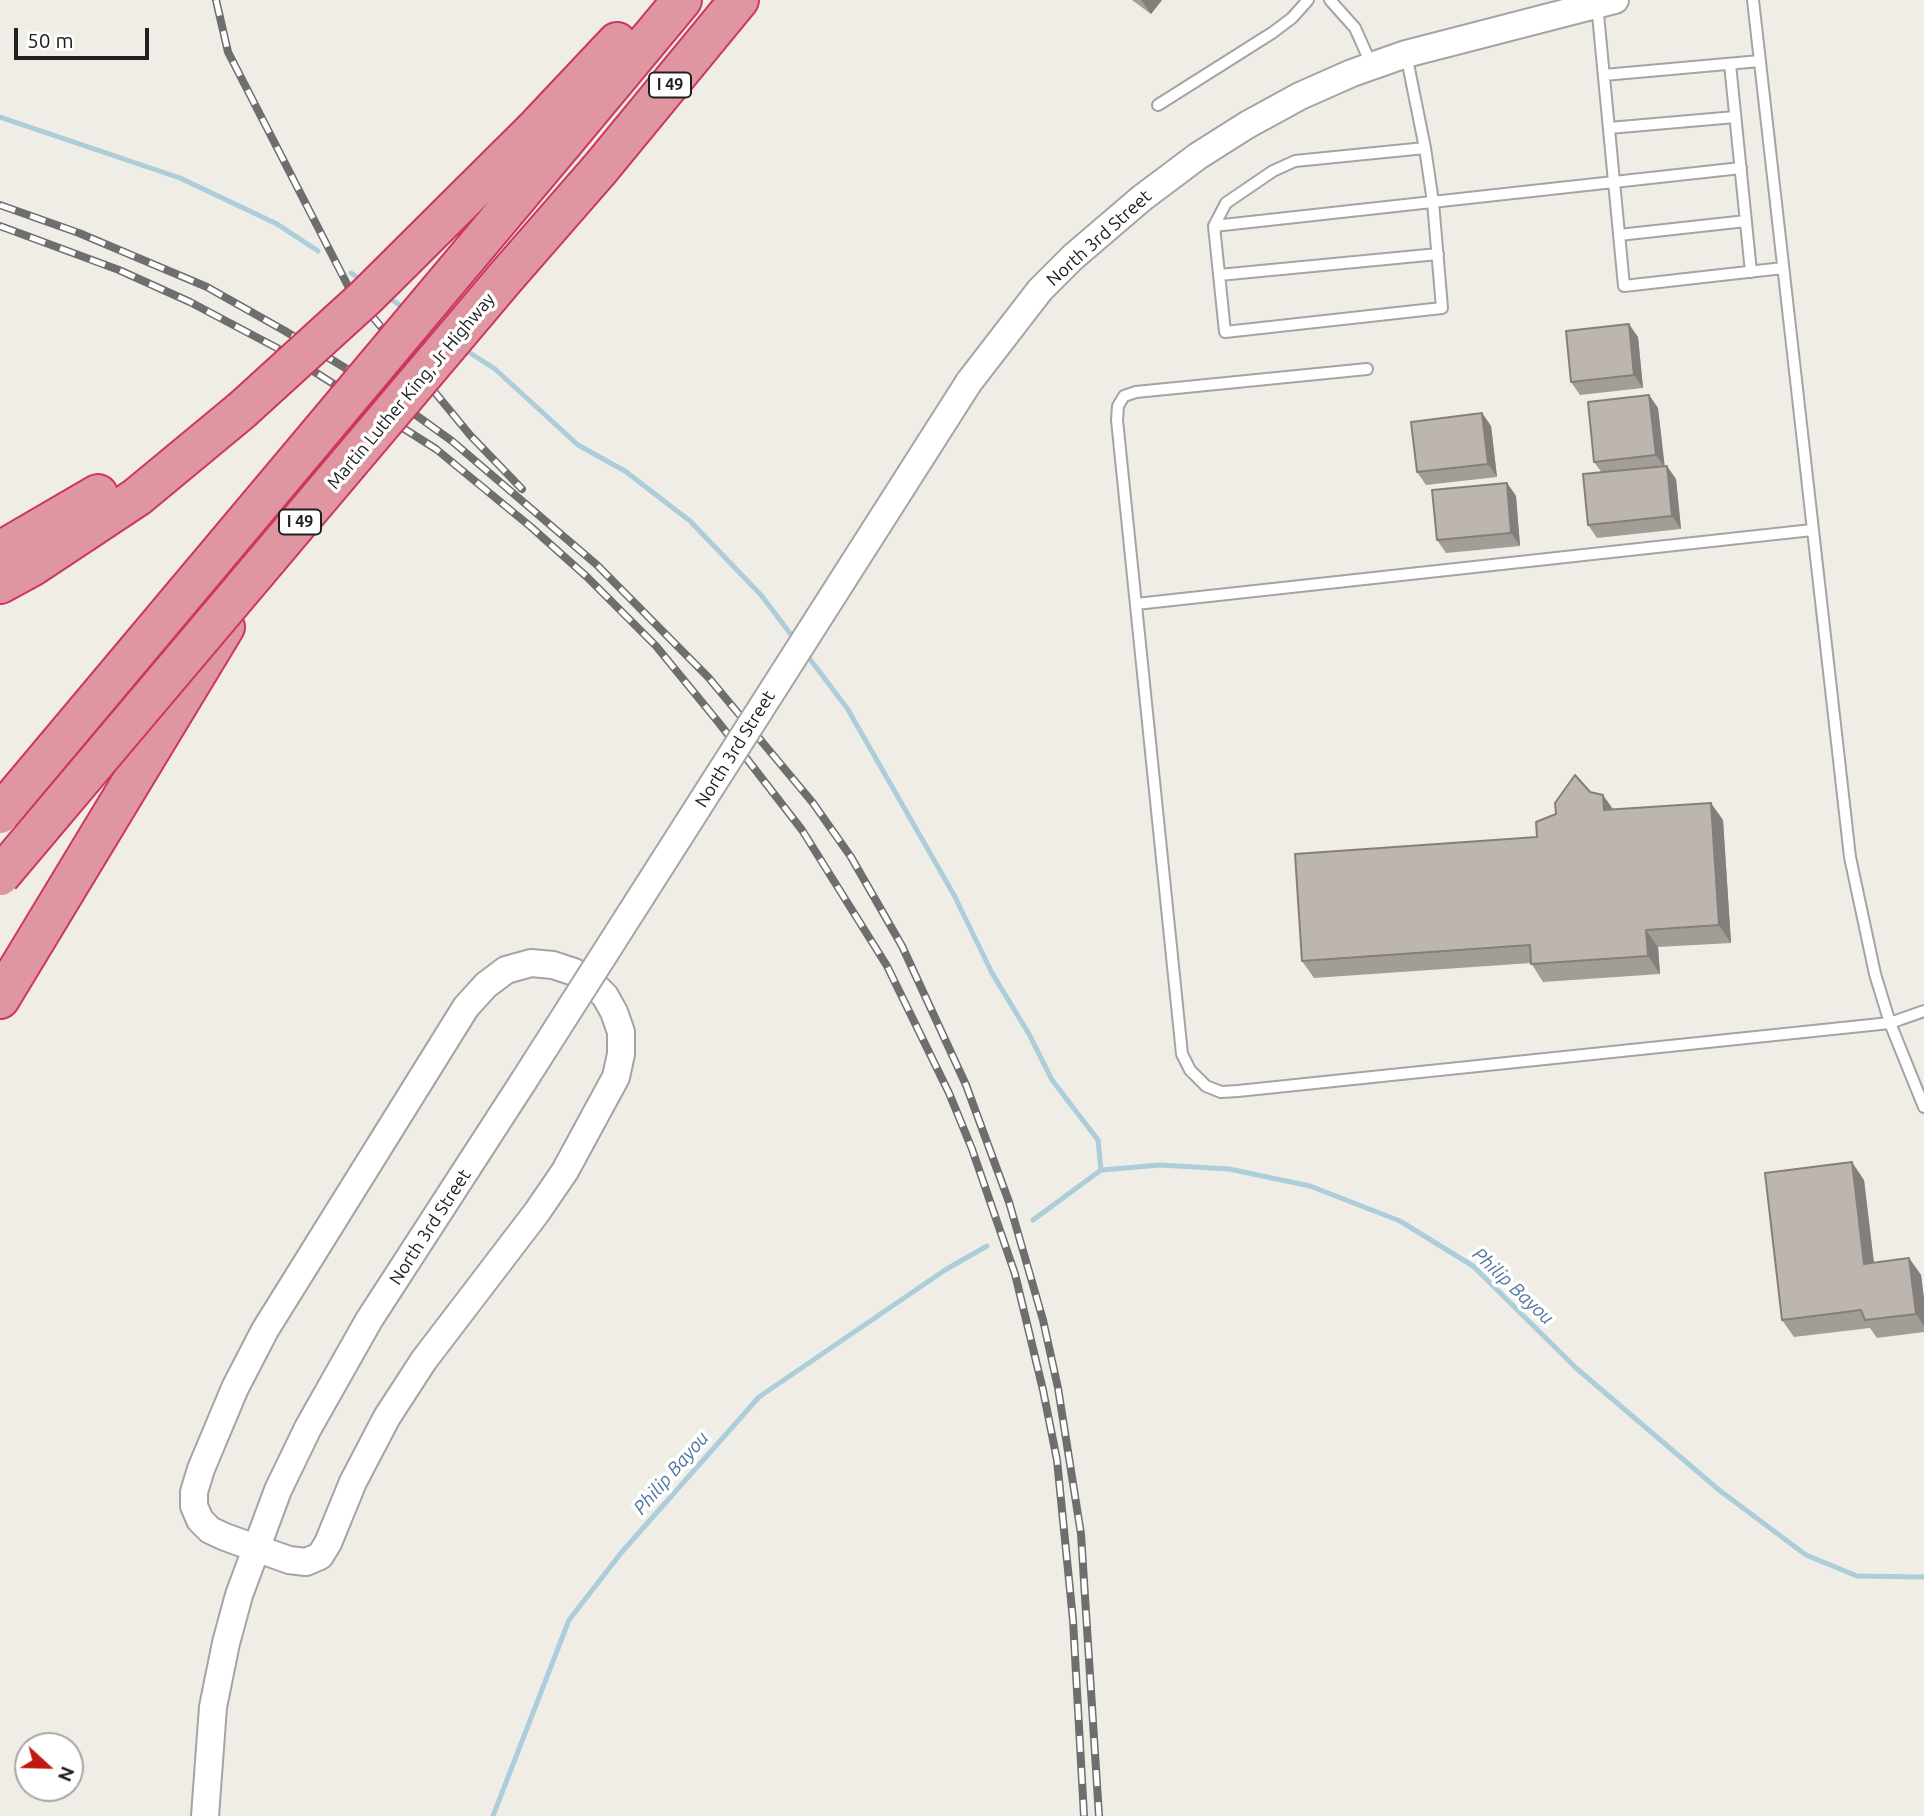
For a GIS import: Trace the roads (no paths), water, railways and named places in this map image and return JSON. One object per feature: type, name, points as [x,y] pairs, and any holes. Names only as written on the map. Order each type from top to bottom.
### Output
[{"type":"highway","points":[[0,584],[42,560],[137,497],[242,410],[549,136],[657,0]]},
{"type":"highway","name":"I 49","points":[[0,814],[549,136],[682,0]]},
{"type":"highway","name":"Martin Luther King, Jr Highway","points":[[0,876],[600,169],[739,0]]},
{"type":"highway","points":[[0,551],[242,410]]},
{"type":"highway","points":[[0,999],[260,569]]},
{"type":"street","name":"North 3rd Street","points":[[205,1816],[214,1707],[239,1595],[278,1490],[335,1378],[369,1320],[969,382],[1040,290],[1073,257],[1142,198],[1198,156],[1300,96],[1406,54],[1606,2]]},
{"type":"street","points":[[531,963],[553,965],[574,972],[606,996],[621,1032],[621,1054],[619,1066],[603,1102],[565,1171],[537,1212],[457,1313],[387,1417],[353,1482],[320,1556],[306,1562],[289,1560],[255,1548],[210,1530],[200,1520],[194,1506],[194,1492],[235,1388],[265,1330],[466,1007],[486,985],[506,970],[531,963]]},
{"type":"lane","points":[[1158,105],[1272,33],[1292,18],[1308,0]]},
{"type":"lane","points":[[1330,0],[1354,28],[1373,66]]},
{"type":"lane","points":[[1753,0],[1850,857],[1874,975],[1924,1107]]},
{"type":"lane","points":[[1606,2],[1604,75],[1624,286],[1783,268]]},
{"type":"lane","points":[[1406,54],[1425,148],[1433,202],[1442,308],[1225,332],[1214,226],[1226,203],[1273,171],[1296,161],[1425,148]]},
{"type":"lane","points":[[1604,75],[1760,61]]},
{"type":"lane","points":[[1730,64],[1751,272]]},
{"type":"lane","points":[[1609,128],[1735,117]]},
{"type":"lane","points":[[1214,226],[1741,168]]},
{"type":"lane","points":[[1619,235],[1746,220]]},
{"type":"lane","points":[[1219,275],[1438,254]]},
{"type":"lane","points":[[1367,369],[1136,392],[1124,396],[1118,406],[1117,420],[1182,1054],[1190,1070],[1206,1086],[1221,1092],[1238,1091],[1890,1023],[1924,1011]]},
{"type":"lane","points":[[1136,604],[1812,530]]},
{"type":"waterway","points":[[0,117],[180,178],[277,224],[318,251]]},
{"type":"waterway","points":[[351,273],[363,281]]},
{"type":"waterway","points":[[386,296],[407,310]]},
{"type":"waterway","points":[[464,349],[495,369],[578,445],[625,471],[690,521],[761,595],[796,641]]},
{"type":"waterway","points":[[806,654],[847,708],[954,895],[992,973],[1029,1034],[1052,1080],[1098,1140],[1101,1170]]},
{"type":"waterway","name":"Philip Bayou","points":[[1033,1220],[1101,1170],[1160,1165],[1229,1169],[1310,1186],[1400,1221],[1473,1266],[1576,1368],[1719,1490],[1806,1555],[1857,1576],[1924,1577]]},
{"type":"waterway","name":"Philip Bayou","points":[[493,1816],[569,1620],[621,1553],[759,1397],[945,1270],[987,1246]]},
{"type":"railway","points":[[216,0],[228,52],[349,288],[470,435],[522,489]]},
{"type":"railway","points":[[0,205],[79,233],[207,287],[381,390],[452,441],[597,565],[708,677],[813,803],[851,857],[902,946],[966,1085],[1009,1202],[1043,1320],[1058,1388],[1081,1534],[1099,1816]]},
{"type":"railway","points":[[0,226],[119,270],[190,302],[277,348],[436,449],[587,577],[656,646],[802,830],[887,966],[949,1093],[972,1149],[1015,1274],[1057,1460],[1073,1620],[1084,1816]]}]
